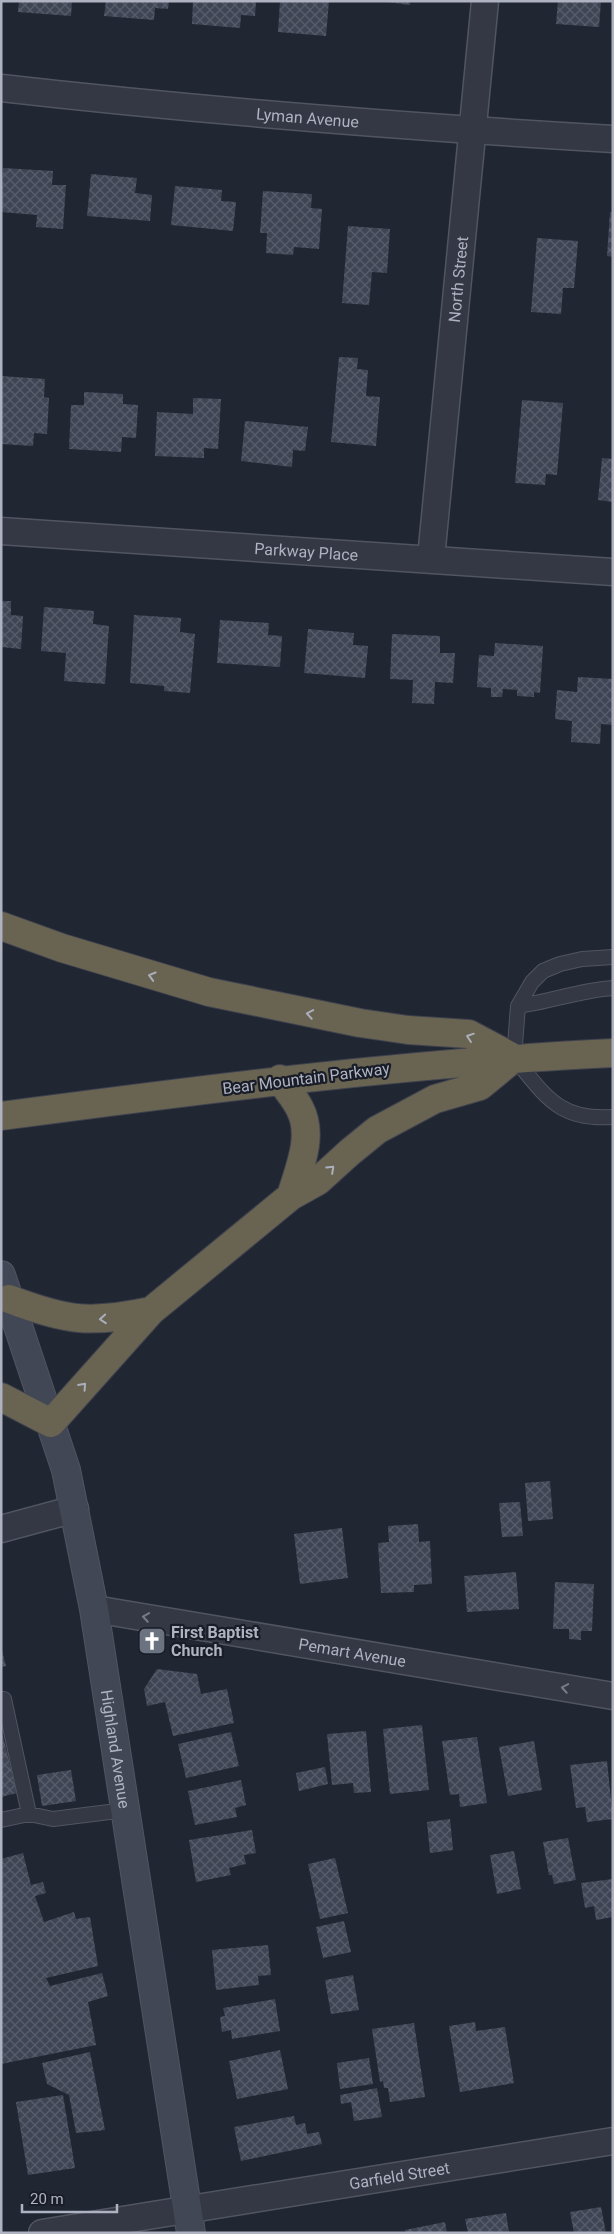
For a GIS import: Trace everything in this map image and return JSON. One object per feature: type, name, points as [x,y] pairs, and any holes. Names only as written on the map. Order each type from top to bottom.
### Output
[{"type":"highway","points":[[1,926],[62,948],[209,992],[360,1023],[408,1030],[469,1034],[514,1058],[480,1086],[435,1098],[377,1130],[318,1181],[291,1196],[151,1311],[51,1423],[1,1397]]},
{"type":"highway","name":"Bear Mountain Parkway","points":[[2,1116],[280,1079],[514,1058],[613,1053]]},
{"type":"highway","points":[[280,1079],[300,1109],[305,1125],[302,1158],[291,1196]]},
{"type":"highway","points":[[5,1287],[38,1310],[81,1320],[100,1320],[151,1311]]},
{"type":"street","name":"North Street","points":[[431,558],[485,1]]},
{"type":"street","name":"Lyman Avenue","points":[[1,88],[108,100],[472,131],[613,139]]},
{"type":"street","name":"Parkway Place","points":[[1,530],[431,558],[613,572]]},
{"type":"street","name":"Highland Avenue","points":[[5,1287],[51,1423],[75,1509],[94,1609],[189,2221]]},
{"type":"street","points":[[1,1529],[75,1509]]},
{"type":"street","name":"Pemart Avenue","points":[[94,1609],[613,1696]]},
{"type":"street","name":"Garfield Street","points":[[42,2233],[189,2221],[613,2141]]},
{"type":"lane","points":[[613,957],[582,959],[543,971],[532,982],[518,1006],[514,1058],[550,1102],[570,1113],[593,1117],[613,1117]]},
{"type":"lane","points":[[518,1006],[548,1002],[597,989],[613,988]]},
{"type":"lane","points":[[1,1699],[4,1698],[29,1814]]},
{"type":"lane","points":[[1,1820],[29,1814],[52,1818],[125,1810]]},
{"type":"building","points":[[19,1],[72,1],[71,16],[18,12]]},
{"type":"building","points":[[106,1],[169,1],[168,9],[155,8],[154,20],[104,16]]},
{"type":"building","points":[[193,1],[256,1],[255,16],[241,15],[240,28],[192,24]]},
{"type":"building","points":[[280,1],[329,1],[326,36],[278,32]]},
{"type":"building","points":[[380,1],[410,1],[410,5]]},
{"type":"building","points":[[558,1],[601,1],[599,27],[556,24]]},
{"type":"building","points":[[3,168],[53,171],[52,185],[66,185],[63,229],[36,227],[37,215],[1,212]]},
{"type":"building","points":[[91,174],[137,178],[135,193],[152,195],[150,221],[87,216]]},
{"type":"building","points":[[175,186],[222,190],[221,201],[236,202],[233,231],[171,225]]},
{"type":"building","points":[[263,191],[312,194],[311,208],[322,209],[319,249],[294,247],[293,255],[266,253],[267,233],[260,233]]},
{"type":"building","points":[[610,212],[613,212],[613,257],[607,256]]},
{"type":"building","points":[[348,226],[390,229],[387,273],[372,272],[369,305],[342,303]]},
{"type":"building","points":[[537,238],[578,241],[574,288],[563,288],[561,314],[531,312]]},
{"type":"building","points":[[339,357],[358,358],[357,369],[368,370],[366,396],[380,397],[376,446],[331,442]]},
{"type":"building","points":[[1,376],[45,379],[44,397],[49,398],[47,434],[34,433],[33,446],[1,444]]},
{"type":"building","points":[[84,392],[123,394],[123,404],[138,405],[136,438],[122,437],[121,452],[69,449],[71,405],[84,405]]},
{"type":"building","points":[[193,398],[221,399],[218,449],[204,448],[204,458],[155,456],[157,412],[193,414]]},
{"type":"building","points":[[522,400],[563,403],[557,475],[546,474],[545,485],[515,483]]},
{"type":"building","points":[[245,421],[308,427],[305,451],[293,450],[292,467],[241,461]]},
{"type":"building","points":[[602,458],[613,459],[613,502],[598,500]]},
{"type":"building","points":[[1,601],[11,601],[11,615],[23,616],[21,649],[1,647]]},
{"type":"building","points":[[44,607],[94,611],[93,624],[109,626],[105,684],[64,681],[66,653],[41,651]]},
{"type":"building","points":[[134,615],[181,618],[180,632],[195,634],[190,693],[164,691],[164,686],[130,683]]},
{"type":"building","points":[[220,620],[269,623],[268,635],[282,636],[280,667],[217,663]]},
{"type":"building","points":[[308,629],[354,633],[353,645],[368,646],[365,678],[304,673]]},
{"type":"building","points":[[392,634],[440,636],[440,653],[455,653],[453,683],[435,682],[434,704],[412,703],[413,680],[390,679]]},
{"type":"building","points":[[495,643],[543,646],[540,693],[534,692],[534,697],[517,696],[517,690],[503,689],[502,697],[491,697],[491,688],[477,687],[479,655],[494,656]]},
{"type":"building","points":[[578,677],[613,679],[613,725],[601,724],[600,744],[571,742],[572,721],[555,719],[557,690],[577,692]]},
{"type":"building","points":[[550,1481],[553,1519],[528,1521],[525,1483]]},
{"type":"building","points":[[520,1502],[523,1536],[502,1537],[499,1503]]},
{"type":"building","points":[[418,1524],[419,1542],[430,1541],[432,1584],[414,1585],[414,1592],[381,1593],[378,1543],[389,1542],[388,1526]]},
{"type":"building","points":[[342,1528],[348,1578],[300,1584],[294,1534]]},
{"type":"building","points":[[516,1572],[519,1609],[467,1612],[464,1576]]},
{"type":"building","points":[[555,1582],[594,1584],[592,1631],[581,1631],[581,1640],[569,1639],[569,1629],[553,1629]]},
{"type":"building","points":[[1,1647],[6,1666],[1,1667]]},
{"type":"building","points":[[157,1669],[197,1674],[201,1694],[227,1689],[234,1723],[173,1736],[165,1702],[147,1706],[144,1689]]},
{"type":"building","points":[[422,1725],[429,1790],[390,1794],[383,1729]]},
{"type":"building","points":[[1,1728],[17,1793],[1,1797]]},
{"type":"building","points":[[366,1731],[371,1792],[354,1793],[353,1783],[332,1785],[327,1734]]},
{"type":"building","points":[[231,1732],[239,1766],[186,1778],[178,1744]]},
{"type":"building","points":[[477,1737],[487,1803],[460,1807],[459,1794],[450,1795],[442,1741]]},
{"type":"building","points":[[534,1741],[542,1790],[508,1796],[499,1747]]},
{"type":"building","points":[[607,1761],[613,1819],[587,1822],[585,1807],[576,1808],[570,1765]]},
{"type":"building","points":[[325,1767],[328,1784],[299,1791],[296,1773]]},
{"type":"building","points":[[71,1770],[76,1801],[42,1806],[37,1775]]},
{"type":"building","points":[[241,1780],[246,1805],[235,1808],[237,1817],[195,1825],[188,1791]]},
{"type":"building","points":[[450,1819],[453,1850],[430,1853],[427,1822]]},
{"type":"building","points":[[252,1830],[256,1853],[244,1855],[246,1864],[229,1868],[231,1875],[196,1882],[189,1840]]},
{"type":"building","points":[[568,1838],[576,1880],[554,1884],[552,1875],[549,1875],[543,1842]]},
{"type":"building","points":[[514,1851],[521,1889],[497,1894],[490,1855]]},
{"type":"building","points":[[23,1853],[31,1885],[43,1882],[46,1893],[35,1896],[44,1922],[74,1912],[76,1919],[90,1917],[98,1966],[46,1978],[50,1986],[102,1973],[108,1996],[88,2002],[96,2045],[1,2064],[1,1859]]},
{"type":"building","points":[[335,1858],[348,1913],[320,1919],[308,1864]]},
{"type":"building","points":[[613,1879],[613,1917],[596,1920],[594,1906],[585,1908],[581,1883]]},
{"type":"building","points":[[344,1921],[351,1952],[323,1958],[316,1927]]},
{"type":"building","points":[[268,1945],[271,1975],[258,1976],[259,1985],[216,1990],[212,1950]]},
{"type":"building","points":[[353,1975],[359,2010],[331,2014],[325,1980]]},
{"type":"building","points":[[275,1999],[280,2031],[232,2039],[231,2030],[222,2032],[220,2017],[225,2016],[223,2008]]},
{"type":"building","points":[[475,2022],[476,2031],[505,2027],[514,2083],[460,2092],[449,2026]]},
{"type":"building","points":[[414,2023],[425,2097],[390,2102],[388,2088],[384,2088],[383,2081],[380,2082],[372,2029]]},
{"type":"building","points":[[280,2050],[288,2089],[237,2099],[229,2061]]},
{"type":"building","points":[[90,2052],[105,2130],[76,2133],[69,2095],[47,2084],[42,2063]]},
{"type":"building","points":[[369,2058],[373,2084],[340,2089],[337,2063]]},
{"type":"building","points":[[377,2088],[382,2117],[354,2121],[351,2102],[341,2104],[340,2095]]},
{"type":"building","points":[[63,2095],[75,2168],[28,2175],[16,2102]]},
{"type":"building","points":[[294,2116],[296,2125],[305,2123],[307,2134],[319,2132],[322,2144],[241,2161],[234,2127]]},
{"type":"building","points":[[601,2207],[606,2233],[574,2233],[570,2212]]},
{"type":"building","points":[[506,2213],[509,2233],[468,2233],[465,2219]]},
{"type":"building","points":[[445,2222],[447,2233],[405,2233],[405,2230]]},
{"type":"place","name":"First Baptist Church","points":[[152,1641]]}]
